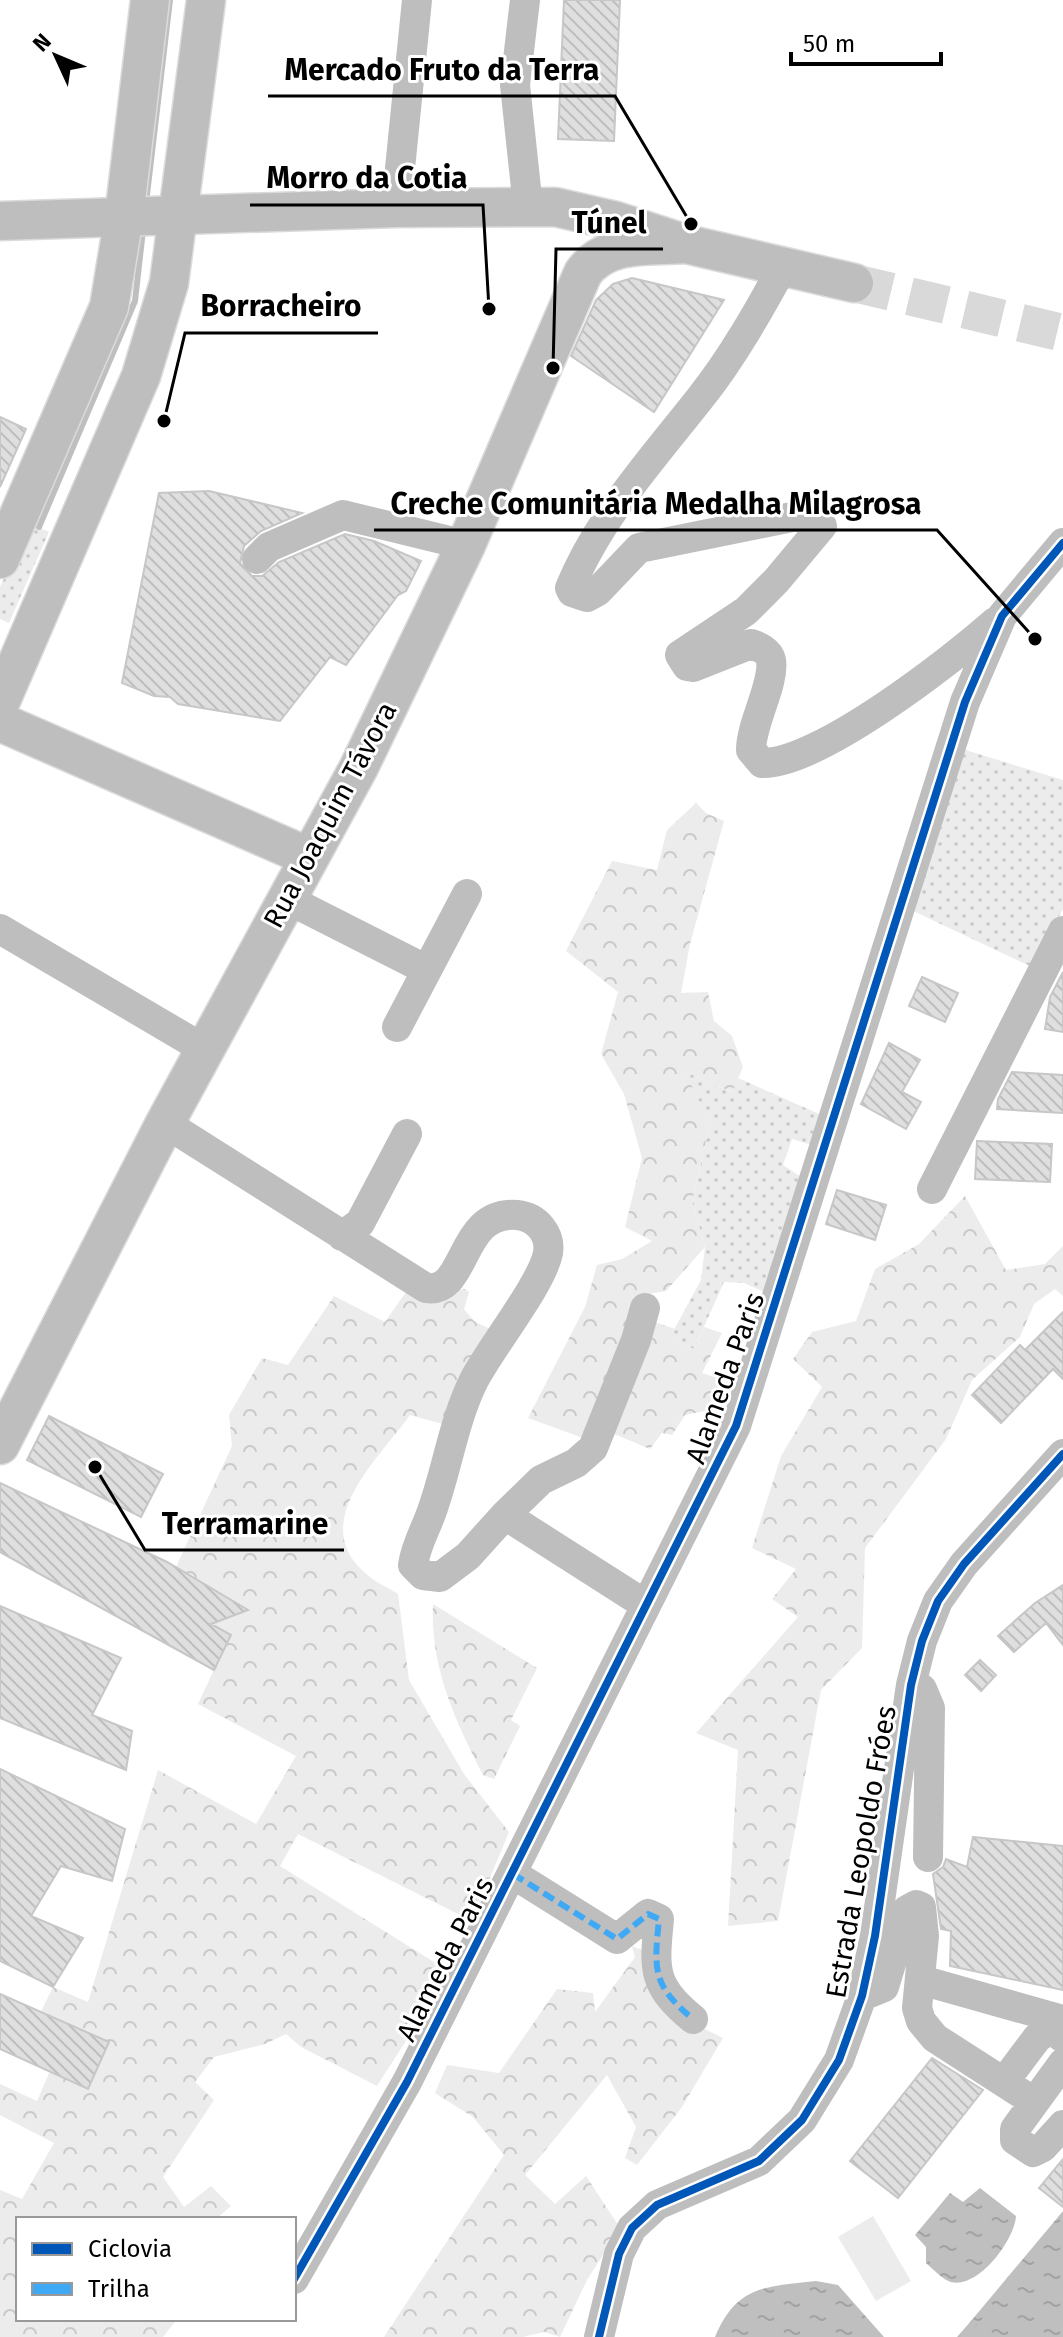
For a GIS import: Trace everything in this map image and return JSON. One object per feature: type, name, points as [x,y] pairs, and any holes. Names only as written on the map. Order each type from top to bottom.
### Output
[{"type":"main road","points":[[0,703],[141,376],[169,283],[151,216],[150,0]]},
{"type":"main road","points":[[0,559],[102,326],[114,283],[151,216],[206,0]]},
{"type":"main road","points":[[0,221],[396,208],[555,207],[686,244],[854,283]]},
{"type":"main road","name":"Rua Joaquim Távora","points":[[0,1445],[204,1049],[359,767],[466,545],[559,323],[594,258],[609,250],[686,244]]},
{"type":"main road","points":[[0,722],[309,857]]},
{"type":"street","points":[[396,208],[417,0]]},
{"type":"street","points":[[525,0],[515,85],[528,207]]},
{"type":"street","points":[[782,268],[727,360],[631,487],[579,566],[570,588],[572,592],[587,597],[598,591],[639,548],[792,517],[817,517],[822,526],[776,581],[746,611],[680,655],[687,666],[693,667],[751,644],[767,652],[771,660],[769,676],[751,739],[751,750],[762,763],[777,763],[798,757],[865,717],[958,655],[1002,616]]},
{"type":"street","points":[[257,559],[269,547],[343,515],[466,545]]},
{"type":"street","name":"Alameda Paris","points":[[296,2276],[407,2082],[736,1426],[965,702],[1002,616],[1063,543]]},
{"type":"street","points":[[397,1027],[467,894]]},
{"type":"street","points":[[287,899],[427,970]]},
{"type":"street","points":[[0,929],[204,1049]]},
{"type":"street","points":[[932,1189],[1063,931]]},
{"type":"street","points":[[165,1123],[414,1282],[435,1290],[450,1281],[475,1233],[486,1222],[518,1215],[532,1219],[546,1235],[546,1261],[475,1378],[462,1408],[433,1509],[415,1549],[416,1571],[431,1577],[447,1573],[468,1556],[541,1480],[576,1463],[593,1448],[636,1340],[645,1308]]},
{"type":"street","points":[[342,1236],[360,1223],[407,1134]]},
{"type":"street","name":"Estrada Leopoldo Fróes","points":[[599,2337],[619,2254],[632,2228],[657,2205],[759,2161],[802,2120],[839,2060],[862,1996],[891,1844],[911,1685],[919,1648],[942,1594],[964,1564],[1063,1454]]},
{"type":"street","points":[[505,1515],[646,1605]]},
{"type":"street","points":[[911,1685],[922,1689],[930,1708],[928,1857]]},
{"type":"street","points":[[513,1874],[617,1939],[648,1914],[659,1919],[657,1974],[666,1997],[693,2019]]},
{"type":"street","points":[[862,1996],[884,1987],[902,1921],[907,1910],[916,1905],[924,1912],[917,2008],[927,2030],[1033,2101]]},
{"type":"street","points":[[921,1980],[1063,2020]]},
{"type":"street","points":[[1004,2082],[1040,2035],[1054,2031],[1063,2038]]},
{"type":"street","points":[[1063,2063],[1015,2129],[1015,2140],[1023,2149],[1033,2152],[1043,2147],[1063,2125]]},
{"type":"path","points":[[971,2321],[980,2329]]},
{"type":"green space","points":[[29,523],[49,532],[9,623],[0,619],[0,587]]},
{"type":"green space","points":[[959,748],[1063,780],[1063,909],[1032,967],[911,910]]},
{"type":"green space","points":[[696,803],[706,813],[724,821],[690,944],[681,993],[708,992],[714,1021],[732,1036],[743,1067],[732,1092],[685,1072],[710,1123],[692,1202],[705,1247],[666,1291],[647,1294],[583,1438],[528,1418],[585,1307],[597,1265],[622,1259],[652,1241],[625,1227],[642,1158],[624,1094],[601,1054],[618,992],[566,951],[612,861],[657,870],[667,830]]},
{"type":"green space","points":[[684,1071],[731,1092],[738,1078],[826,1117],[815,1146],[792,1139],[783,1165],[804,1179],[767,1293],[744,1283],[724,1282],[694,1349],[669,1339],[701,1280],[705,1247],[692,1202],[710,1123]]},
{"type":"green space","points":[[965,1196],[1006,1270],[1045,1264],[1063,1246],[1063,1296],[1055,1289],[1034,1304],[1020,1337],[972,1380],[946,1439],[865,1548],[862,1648],[821,1690],[778,1921],[728,1926],[738,1750],[696,1733],[798,1617],[772,1599],[796,1569],[752,1548],[781,1456],[822,1387],[793,1359],[812,1332],[856,1321],[875,1269],[919,1244]]},
{"type":"green space","points":[[415,1279],[442,1292],[465,1289],[469,1292],[464,1309],[474,1321],[498,1333],[446,1425],[410,1415],[383,1449],[355,1489],[346,1510],[343,1530],[348,1551],[362,1570],[398,1594],[409,1680],[464,1774],[509,1832],[472,1921],[298,1834],[280,1866],[450,1972],[377,2086],[301,2047],[286,2034],[265,2044],[214,2057],[195,2082],[214,2100],[163,2177],[184,2207],[211,2186],[231,2206],[218,2217],[16,2217],[16,2321],[175,2321],[163,2337],[0,2337],[0,2190],[22,2199],[54,2143],[0,2115],[0,2084],[37,2101],[59,2050],[30,2034],[53,1987],[88,2002],[158,1770],[256,1824],[296,1756],[198,1704],[230,1635],[211,1624],[175,1569],[232,1446],[229,1415],[262,1358],[288,1365],[334,1296],[385,1322]]},
{"type":"green space","points":[[649,1320],[675,1329],[670,1339],[694,1349],[704,1327],[722,1333],[702,1373],[734,1383],[733,1389],[718,1388],[710,1410],[685,1415],[672,1435],[662,1433],[650,1449],[607,1431]]},
{"type":"green space","points":[[433,1604],[537,1668],[511,1720],[520,1726],[494,1779],[483,1775],[446,1692],[436,1650]]},
{"type":"green space","points":[[632,1946],[650,1953],[682,2018],[723,2038],[682,2107],[637,2165],[625,2158],[636,2127],[607,2075],[525,2175],[555,2204],[586,2176],[620,2228],[587,2280],[560,2337],[544,2332],[523,2337],[384,2337],[504,2155],[473,2117],[435,2093],[447,2065],[499,2073],[557,1989],[593,1993],[595,2012],[635,1957]]},
{"type":"green space","points":[[873,2216],[911,2281],[876,2301],[838,2237]]},
{"type":"water","points":[[980,2188],[1016,2216],[1014,2226],[1002,2249],[984,2270],[962,2282],[951,2282],[926,2263],[926,2247],[915,2235],[950,2193],[963,2202]]},
{"type":"water","points":[[1063,2211],[1063,2337],[957,2337],[971,2321]]},
{"type":"water","points":[[816,2281],[838,2285],[884,2337],[715,2337],[733,2307],[743,2298],[767,2288]]},
{"type":"building","points":[[564,0],[620,0],[614,141],[558,139]]},
{"type":"building","points":[[632,278],[724,300],[654,412],[571,356],[596,300],[613,284]]},
{"type":"building","points":[[0,417],[26,429],[0,487]]},
{"type":"building","points":[[209,491],[302,513],[261,531],[244,546],[240,563],[252,576],[262,576],[279,562],[345,534],[374,541],[421,561],[406,591],[398,595],[346,665],[330,657],[280,721],[178,704],[170,697],[154,696],[122,683],[159,493]]},
{"type":"building","points":[[1063,972],[1063,1032],[1045,1029],[1050,997]]},
{"type":"building","points":[[922,977],[958,993],[945,1022],[909,1006]]},
{"type":"building","points":[[889,1043],[920,1060],[902,1092],[921,1102],[906,1129],[861,1104]]},
{"type":"building","points":[[1012,1072],[1063,1075],[1063,1113],[997,1109],[998,1099]]},
{"type":"building","points":[[977,1141],[1052,1144],[1050,1182],[975,1179]]},
{"type":"building","points":[[837,1190],[886,1205],[875,1240],[826,1224]]},
{"type":"building","points":[[1063,1312],[1063,1379],[1053,1369],[1001,1423],[972,1395],[1020,1345],[1025,1350]]},
{"type":"building","points":[[49,1416],[163,1474],[141,1517],[27,1460]]},
{"type":"building","points":[[0,1483],[167,1562],[248,1610],[211,1624],[231,1635],[214,1670],[0,1552]]},
{"type":"building","points":[[1063,1585],[1063,1645],[1046,1623],[1014,1652],[998,1636],[1035,1603]]},
{"type":"building","points":[[0,1606],[121,1658],[92,1715],[132,1731],[126,1770],[0,1718]]},
{"type":"building","points":[[980,1660],[996,1675],[981,1691],[965,1675]]},
{"type":"building","points":[[0,1769],[125,1829],[112,1881],[61,1866],[31,1916],[83,1938],[53,1987],[0,1961]]},
{"type":"building","points":[[973,1837],[1063,1846],[1063,1990],[950,1966],[951,1931],[941,1929],[933,1874],[943,1867],[946,1859],[967,1867]]},
{"type":"building","points":[[0,1994],[109,2042],[88,2089],[0,2049]]},
{"type":"building","points":[[932,2058],[983,2090],[898,2198],[850,2161]]},
{"type":"building","points":[[1063,2159],[1063,2207],[1039,2188]]},
{"type":"waterway","points":[[146,203],[170,0]]},
{"type":"waterway","points":[[39,527],[135,301],[143,230]]},
{"type":"tunnel","points":[[854,283],[1063,333]]},
{"type":"marked path","points":[[513,1874],[617,1939],[648,1914],[659,1919],[656,1951],[659,1975],[670,1996],[693,2019]]},
{"type":"cycle path","points":[[296,2276],[407,2082],[736,1426],[965,702],[1002,616],[1063,543]]},
{"type":"cycle path","points":[[599,2337],[619,2254],[632,2228],[657,2205],[759,2161],[802,2120],[839,2060],[862,1996],[875,1936],[911,1685],[922,1641],[938,1601],[964,1564],[1063,1454]]},
{"type":"place","name":"Mercado Fruto da Terra","points":[[691,224]]},
{"type":"place","name":"Morro da Cotia","points":[[489,309]]},
{"type":"place","name":"Túnel","points":[[553,368]]},
{"type":"place","name":"Borracheiro","points":[[164,421]]},
{"type":"place","name":"Creche Comunitária Medalha Milagrosa","points":[[1035,639]]},
{"type":"place","name":"Terramarine","points":[[95,1467]]}]
